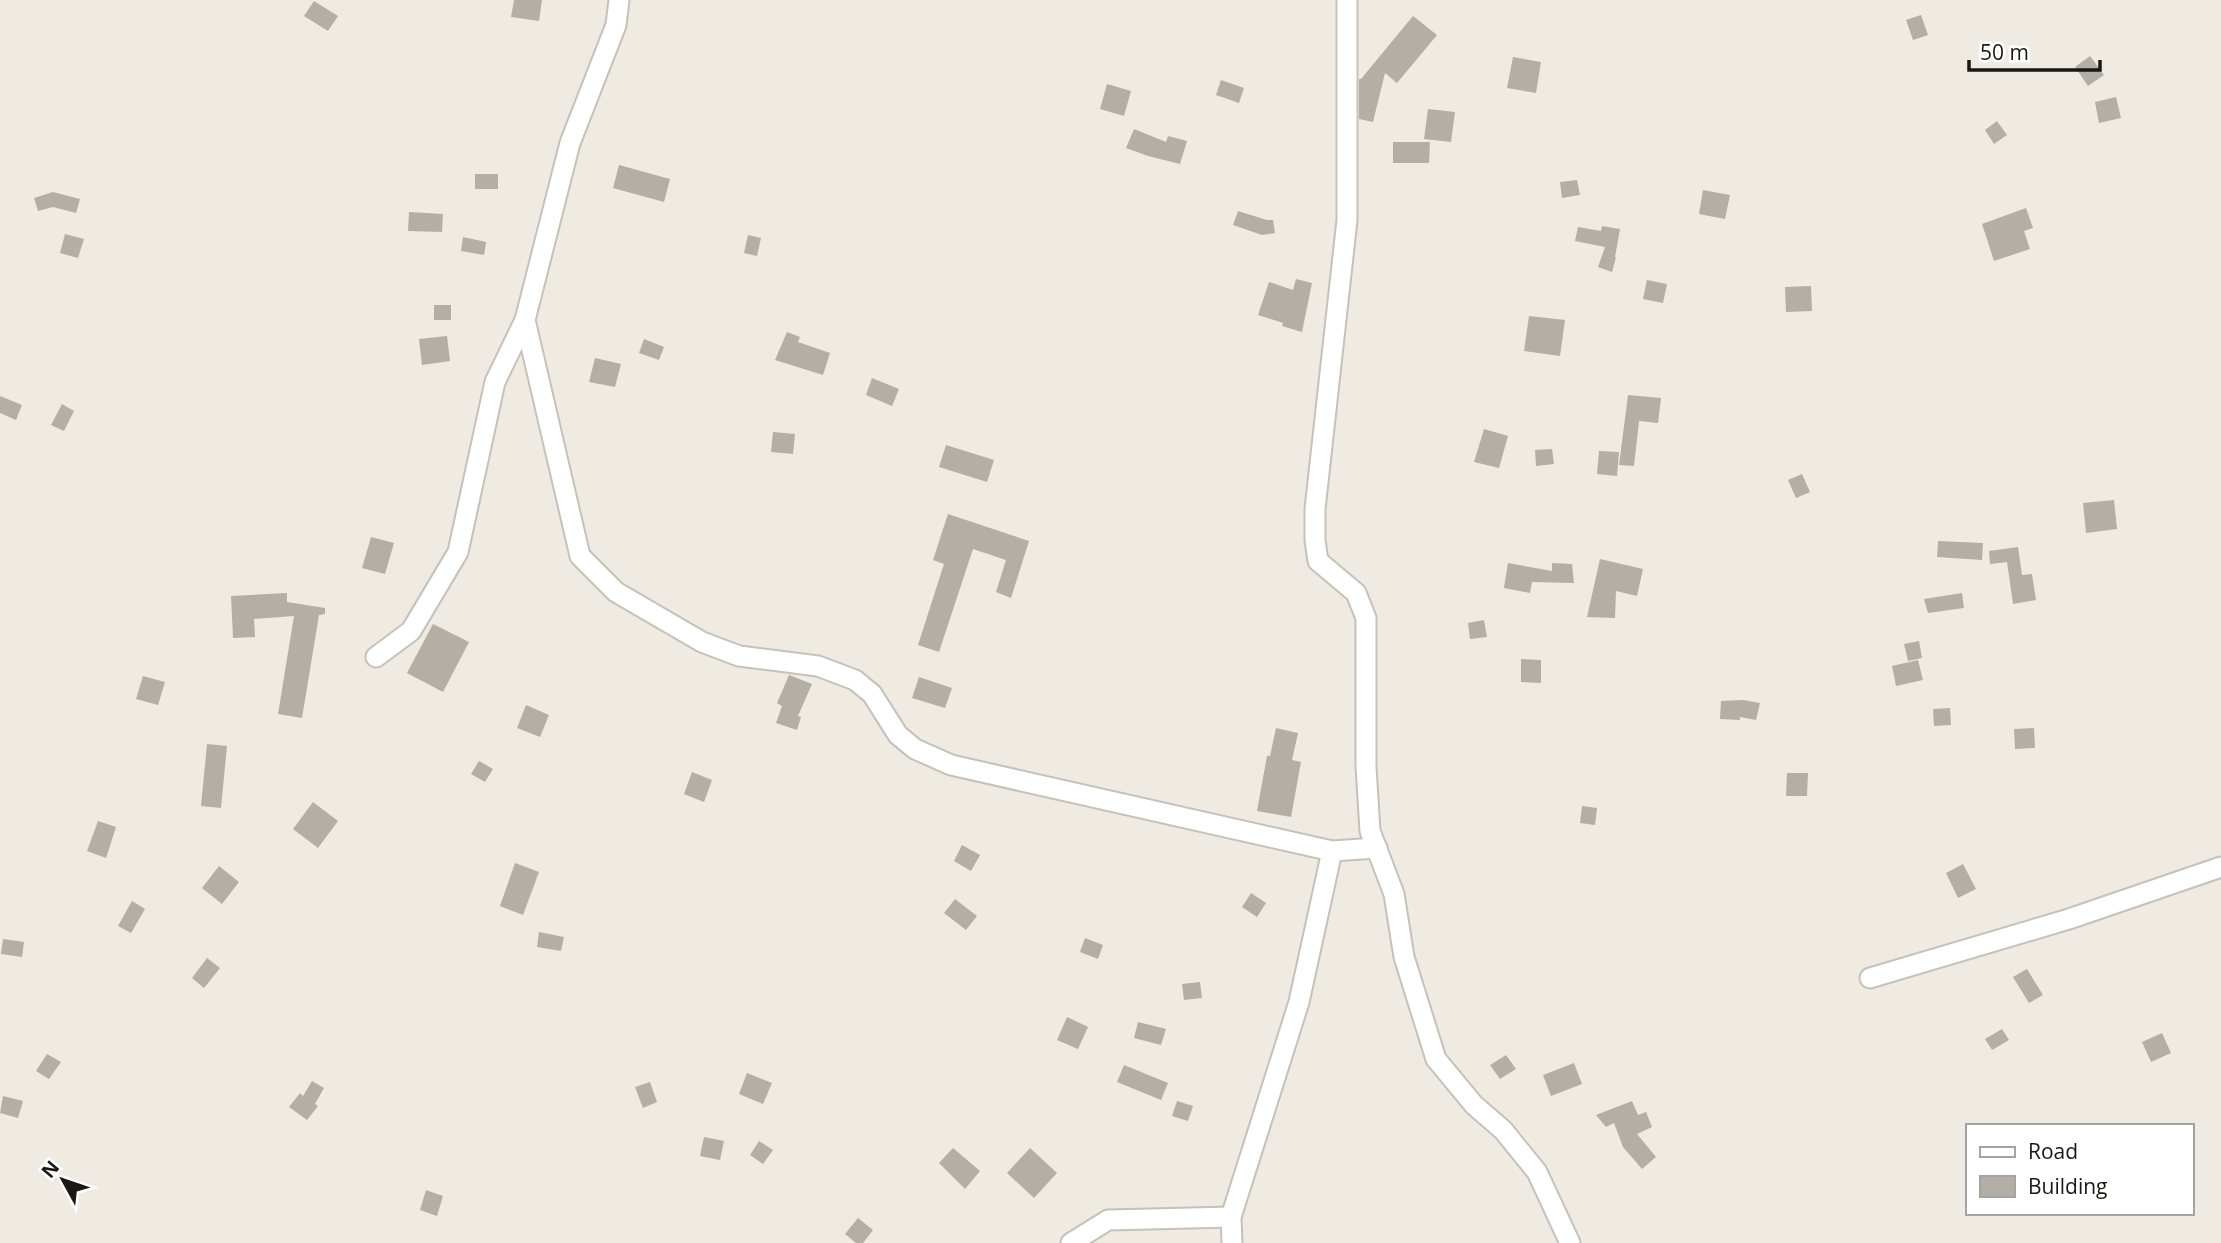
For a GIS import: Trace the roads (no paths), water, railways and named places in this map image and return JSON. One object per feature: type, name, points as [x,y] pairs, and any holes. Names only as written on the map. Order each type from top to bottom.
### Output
[{"type":"street","points":[[376,657],[411,631],[458,552],[495,382],[525,320],[570,143],[616,25],[618,0]]},
{"type":"street","points":[[1347,0],[1347,220],[1315,509],[1318,561],[1356,593],[1366,618],[1366,767],[1370,831],[1394,894],[1404,957],[1436,1059],[1474,1105],[1503,1130],[1537,1172],[1570,1243]]},
{"type":"street","points":[[525,320],[580,556],[616,592],[702,642],[739,656],[818,666],[855,680],[872,694],[898,735],[915,749],[951,765],[1332,851],[1377,848]]},
{"type":"street","points":[[1232,1243],[1231,1217],[1299,1002],[1332,851]]},
{"type":"street","points":[[1870,978],[2069,919],[2221,867]]},
{"type":"street","points":[[1072,1243],[1108,1220],[1231,1217]]}]
